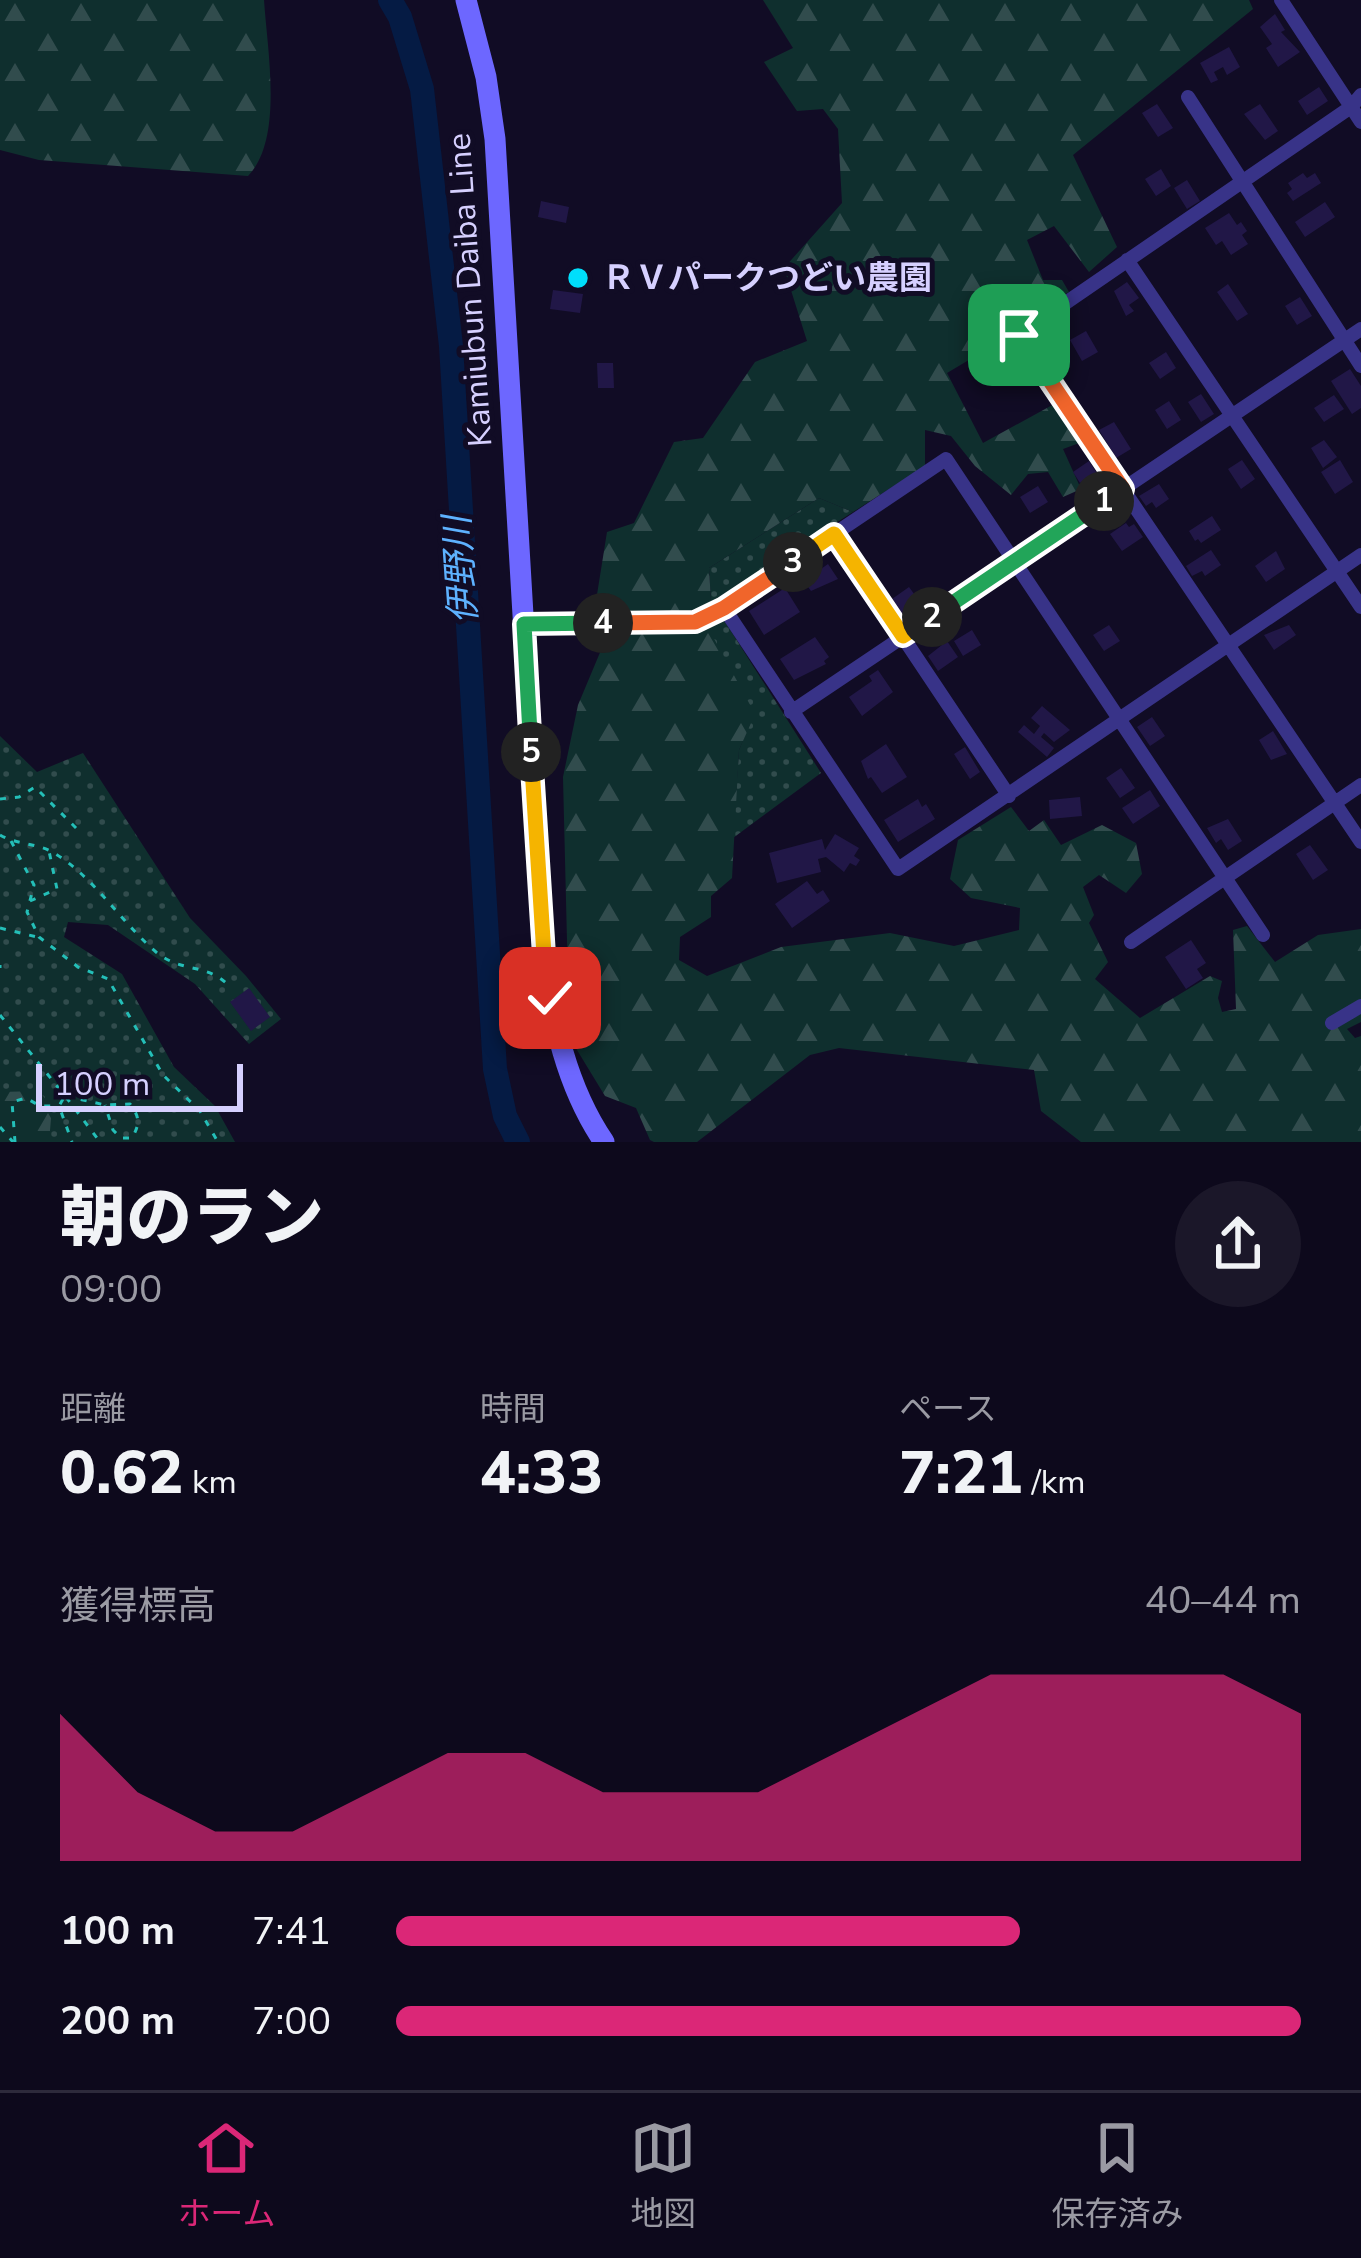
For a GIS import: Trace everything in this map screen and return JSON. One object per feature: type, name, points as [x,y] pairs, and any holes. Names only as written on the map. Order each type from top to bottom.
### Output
[{"type":"main road","name":"Kamiubun Daiba Line","points":[[466,0],[486,77],[495,139],[544,955],[550,998],[575,1090],[604,1142]]},
{"type":"street","points":[[1281,0],[1356,101],[1361,122]]},
{"type":"street","points":[[1188,97],[1361,366]]},
{"type":"street","points":[[1356,101],[1019,335],[1361,842]]},
{"type":"street","points":[[1127,260],[1361,607]]},
{"type":"street","points":[[791,712],[1361,329]]},
{"type":"street","points":[[524,624],[695,622],[724,608],[946,459],[1263,935]]},
{"type":"street","points":[[834,534],[1009,796]]},
{"type":"street","points":[[724,608],[898,869],[1361,555]]},
{"type":"street","points":[[1130,942],[1361,784]]},
{"type":"street","points":[[1332,1023],[1361,1006]]},
{"type":"path","points":[[0,799],[19,797],[35,787],[78,830]]},
{"type":"path","points":[[0,836],[49,849],[75,868],[157,953],[183,967],[217,973],[230,987]]},
{"type":"path","points":[[11,842],[34,885],[27,912],[39,937]]},
{"type":"path","points":[[30,901],[57,889],[49,849]]},
{"type":"path","points":[[0,928],[39,937],[78,968],[108,979],[164,1075],[200,1111],[218,1142]]},
{"type":"path","points":[[0,1015],[100,1142]]},
{"type":"path","points":[[0,1022],[8,1024]]},
{"type":"path","points":[[64,1096],[105,1105],[130,1104],[138,1114],[139,1126],[132,1138],[121,1138],[113,1130],[105,1105]]},
{"type":"path","points":[[64,1096],[59,1106],[72,1142]]},
{"type":"path","points":[[14,1142],[12,1102],[26,1098],[40,1106],[59,1106]]},
{"type":"path","points":[[0,1127],[14,1142]]},
{"type":"green space","points":[[0,0],[264,0],[271,92],[259,160],[248,176],[39,160],[0,150]]},
{"type":"green space","points":[[763,0],[1249,0],[1253,9],[1073,155],[1117,247],[1089,272],[1054,226],[1027,240],[1043,280],[1062,280],[1069,292],[998,330],[1004,339],[947,373],[983,443],[1056,403],[1082,442],[1063,449],[1081,489],[1063,497],[1048,472],[1028,474],[1011,495],[975,466],[951,436],[925,430],[925,466],[853,512],[819,498],[709,568],[711,602],[699,611],[755,714],[739,750],[732,878],[711,896],[711,917],[680,937],[679,960],[707,976],[781,947],[890,933],[954,946],[1019,930],[1020,908],[971,898],[950,879],[958,840],[1011,807],[1029,831],[1044,820],[1061,845],[1102,825],[1136,843],[1142,874],[1126,893],[1099,875],[1083,887],[1094,915],[1089,923],[1108,962],[1095,979],[1140,1018],[1210,976],[1222,981],[1218,998],[1222,1012],[1236,1009],[1233,930],[1247,926],[1275,962],[1318,935],[1361,929],[1361,1022],[1347,1029],[1355,1038],[1361,1036],[1361,1142],[1081,1142],[1041,1111],[1034,1070],[839,1048],[810,1055],[697,1142],[654,1142],[636,1108],[605,1096],[577,1050],[568,981],[563,777],[578,705],[604,643],[571,613],[596,601],[607,532],[634,523],[674,442],[703,438],[755,362],[807,341],[784,268],[842,203],[838,129],[823,109],[797,111],[764,62],[793,48]]},
{"type":"green space","points":[[819,498],[853,512],[711,602],[709,568]]},
{"type":"green space","points":[[722,617],[821,773],[733,838],[739,750],[754,714],[706,626]]},
{"type":"green space","points":[[0,736],[37,772],[83,753],[190,918],[281,1019],[249,1044],[195,984],[108,925],[68,922],[64,937],[122,974],[174,1067],[215,1106],[235,1142],[0,1142]]},
{"type":"green space","points":[[39,1091],[52,1107],[49,1142],[0,1142],[0,1092]]},
{"type":"building","points":[[1275,14],[1285,30],[1281,32],[1300,52],[1278,67],[1266,48],[1272,44],[1260,27]]},
{"type":"building","points":[[1229,47],[1240,67],[1227,75],[1223,67],[1214,72],[1218,80],[1211,83],[1200,63]]},
{"type":"building","points":[[1319,87],[1328,101],[1307,115],[1298,101]]},
{"type":"building","points":[[1157,104],[1173,128],[1158,137],[1142,113]]},
{"type":"building","points":[[1260,104],[1278,131],[1265,140],[1244,114]]},
{"type":"building","points":[[1161,169],[1171,186],[1156,196],[1145,179]]},
{"type":"building","points":[[1303,173],[1307,178],[1315,173],[1321,183],[1293,201],[1287,193],[1292,189],[1288,183]]},
{"type":"building","points":[[1187,180],[1200,201],[1187,209],[1174,188]]},
{"type":"building","points":[[541,201],[569,207],[566,223],[538,217]]},
{"type":"building","points":[[1325,202],[1335,217],[1305,237],[1295,222]]},
{"type":"building","points":[[1229,213],[1247,231],[1242,235],[1248,244],[1231,255],[1222,241],[1216,245],[1205,228]]},
{"type":"building","points":[[1127,282],[1139,298],[1129,305],[1134,311],[1126,316],[1114,291]]},
{"type":"building","points":[[1228,284],[1248,314],[1237,321],[1217,292]]},
{"type":"building","points":[[553,290],[583,294],[580,313],[550,309]]},
{"type":"building","points":[[1300,297],[1312,316],[1297,325],[1285,306]]},
{"type":"building","points":[[1086,331],[1098,352],[1082,361],[1070,340]]},
{"type":"building","points":[[1166,352],[1176,368],[1160,379],[1149,363]]},
{"type":"building","points":[[597,363],[613,363],[614,388],[598,388]]},
{"type":"building","points":[[1350,369],[1361,386],[1361,408],[1352,414],[1331,381]]},
{"type":"building","points":[[1201,394],[1214,414],[1201,422],[1188,402]]},
{"type":"building","points":[[1334,395],[1344,409],[1324,422],[1314,408]]},
{"type":"building","points":[[1169,401],[1181,420],[1167,429],[1155,410]]},
{"type":"building","points":[[1114,422],[1131,449],[1116,458],[1099,430]]},
{"type":"building","points":[[1324,440],[1337,457],[1323,468],[1311,448]]},
{"type":"building","points":[[1242,460],[1255,479],[1241,489],[1228,469]]},
{"type":"building","points":[[1340,460],[1353,482],[1335,494],[1321,472]]},
{"type":"building","points":[[1089,461],[1103,483],[1093,489],[1086,478],[1080,483],[1073,472]]},
{"type":"building","points":[[1159,484],[1169,499],[1156,508],[1152,502],[1146,506],[1139,496]]},
{"type":"building","points":[[1038,486],[1048,502],[1030,513],[1020,497]]},
{"type":"building","points":[[1212,516],[1221,530],[1201,543],[1195,541],[1189,531]]},
{"type":"building","points":[[1126,523],[1134,524],[1143,537],[1122,551],[1110,534]]},
{"type":"building","points":[[1211,550],[1221,565],[1205,576],[1202,571],[1192,576],[1186,566]]},
{"type":"building","points":[[1276,551],[1285,569],[1266,582],[1255,566]]},
{"type":"building","points":[[828,564],[838,579],[811,591],[804,581]]},
{"type":"building","points":[[909,587],[923,606],[902,614],[892,599]]},
{"type":"building","points":[[785,588],[800,612],[764,635],[749,611]]},
{"type":"building","points":[[1109,625],[1120,641],[1104,651],[1093,635]]},
{"type":"building","points":[[1289,625],[1296,635],[1274,650],[1264,635]]},
{"type":"building","points":[[972,630],[981,645],[963,656],[954,641]]},
{"type":"building","points":[[815,637],[829,657],[826,664],[794,680],[780,659]]},
{"type":"building","points":[[947,641],[958,657],[938,671],[928,656]]},
{"type":"building","points":[[878,670],[893,692],[862,716],[849,697],[872,681],[869,676]]},
{"type":"building","points":[[1042,706],[1070,730],[1054,742],[1044,733],[1041,737],[1054,748],[1047,757],[1018,732],[1024,725],[1034,734],[1040,726],[1031,718]]},
{"type":"building","points":[[1152,717],[1165,736],[1150,746],[1137,727]]},
{"type":"building","points":[[1273,731],[1287,754],[1271,760],[1259,740]]},
{"type":"building","points":[[886,744],[907,777],[882,793],[868,779],[861,761]]},
{"type":"building","points":[[965,747],[980,772],[970,779],[954,754]]},
{"type":"building","points":[[1121,768],[1135,788],[1120,798],[1106,778]]},
{"type":"building","points":[[1150,790],[1160,806],[1133,824],[1122,808]]},
{"type":"building","points":[[1080,797],[1082,816],[1050,819],[1049,800]]},
{"type":"building","points":[[918,799],[935,819],[898,842],[884,820]]},
{"type":"building","points":[[1228,819],[1242,841],[1228,850],[1221,839],[1216,843],[1207,828]]},
{"type":"building","points":[[835,834],[859,848],[854,856],[860,860],[856,866],[850,863],[844,872],[826,857],[818,859],[821,872],[777,883],[769,853],[822,839],[825,850]]},
{"type":"building","points":[[1310,845],[1328,870],[1313,880],[1296,854]]},
{"type":"building","points":[[807,881],[817,894],[823,890],[830,901],[792,928],[775,904]]},
{"type":"building","points":[[1191,940],[1206,963],[1197,969],[1203,978],[1186,989],[1165,957]]},
{"type":"building","points":[[249,988],[270,1017],[251,1031],[230,1002]]},
{"type":"waterway","name":"伊野川","points":[[390,0],[400,17],[422,89],[451,346],[495,1069],[505,1116],[518,1142]]},
{"type":"place","name":"ＲＶパークつどい農園","points":[[578,278]]},
{"type":"route","points":[[550,998],[524,624],[695,622],[724,608],[834,534],[903,636],[1123,489],[1019,335]]}]
